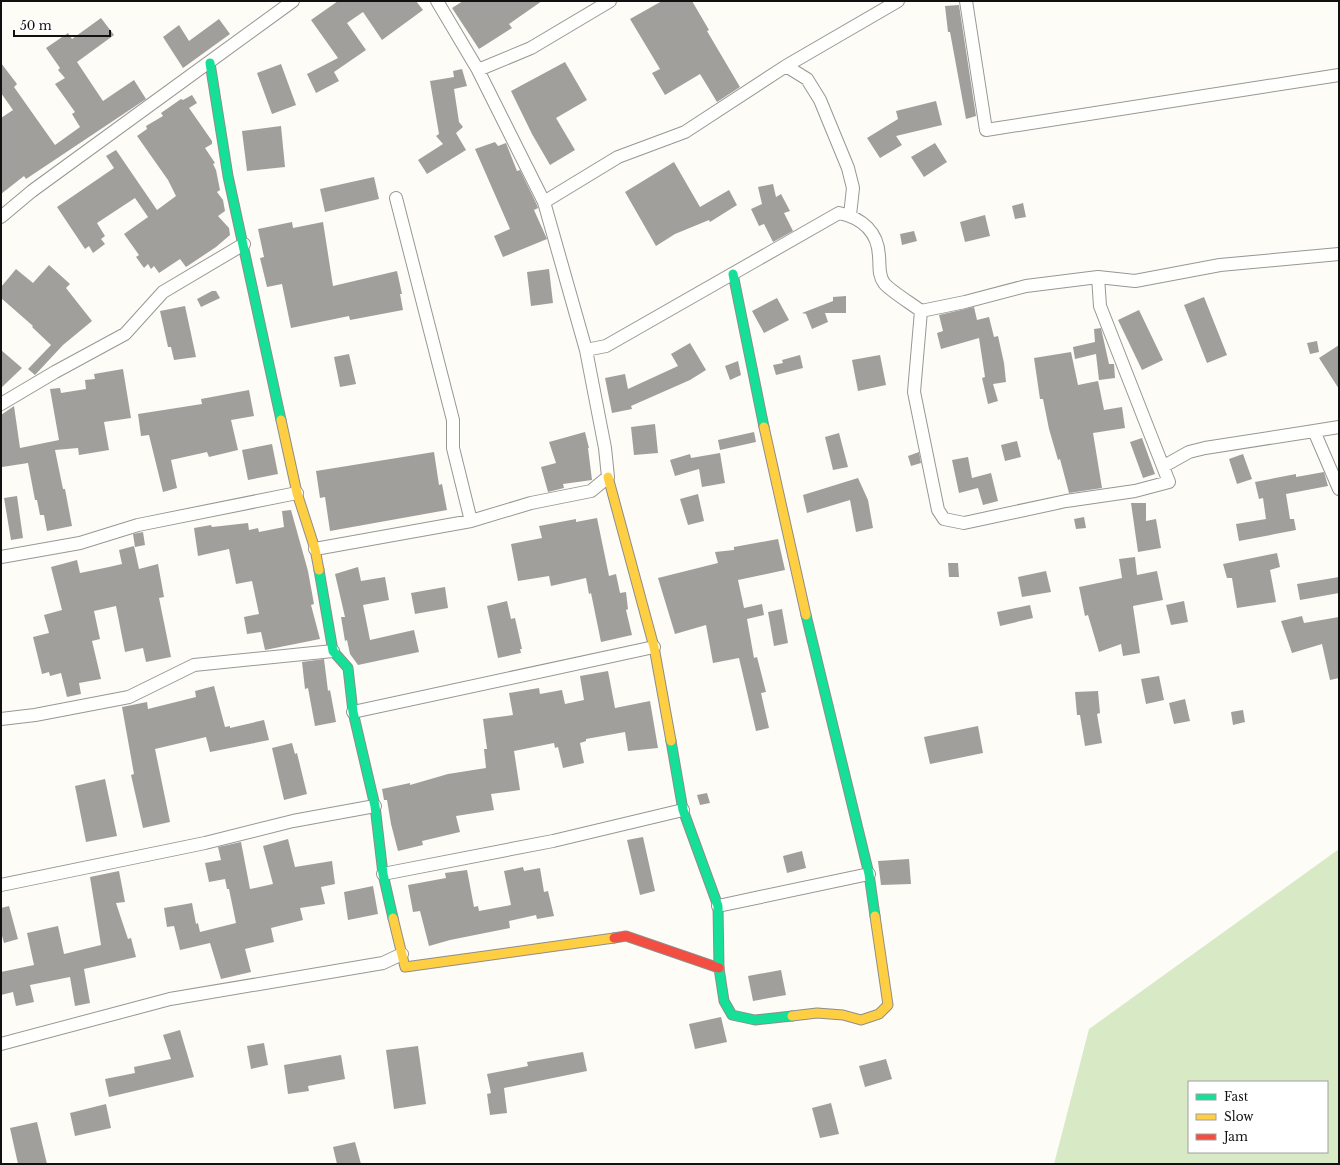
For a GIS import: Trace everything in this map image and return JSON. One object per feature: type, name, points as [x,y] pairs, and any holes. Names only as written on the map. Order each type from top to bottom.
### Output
[{"type":"street","points":[[1,217],[32,191],[210,62],[279,5],[293,1]]},
{"type":"street","points":[[437,1],[478,70],[544,202],[586,350],[605,448],[608,477],[654,647],[683,810],[718,906],[719,968],[724,1002],[732,1015],[755,1020],[817,1013],[843,1015],[862,1020],[879,1014],[888,1005],[869,874],[823,691],[770,456],[733,274]]},
{"type":"street","points":[[478,70],[531,48],[610,1]]},
{"type":"street","points":[[544,202],[618,157],[685,132],[786,66],[898,1]]},
{"type":"street","points":[[966,1],[986,130],[1339,75]]},
{"type":"street","points":[[210,62],[228,176],[297,493],[315,549],[333,651],[348,668],[353,712],[375,806],[383,874],[405,967],[626,936],[719,968]]},
{"type":"street","points":[[786,66],[807,79],[820,100],[848,168],[853,188],[850,215]]},
{"type":"street","points":[[396,198],[453,420],[453,448],[470,521]]},
{"type":"street","points":[[586,350],[606,346],[828,218],[839,214],[850,215],[857,218],[874,235],[879,254],[879,272],[884,284],[921,311],[965,302],[1026,286],[1098,277],[1135,281],[1220,265],[1339,254]]},
{"type":"street","points":[[1,404],[55,372],[125,334],[163,292],[244,244]]},
{"type":"street","points":[[921,311],[914,392],[938,510],[944,519],[964,523],[1066,501],[1135,491],[1169,482],[1100,306],[1098,277]]},
{"type":"street","points":[[1164,466],[1189,452],[1205,448],[1339,427]]},
{"type":"street","points":[[1314,431],[1339,489]]},
{"type":"street","points":[[315,549],[470,521],[531,503],[592,491],[608,477]]},
{"type":"street","points":[[1,557],[80,543],[138,525],[297,493]]},
{"type":"street","points":[[353,712],[654,647]]},
{"type":"street","points":[[1,719],[35,715],[130,697],[194,665],[333,651]]},
{"type":"street","points":[[1,885],[205,843],[293,820],[375,806]]},
{"type":"street","points":[[383,874],[553,841],[683,810]]},
{"type":"street","points":[[718,906],[869,874]]},
{"type":"street","points":[[1,1044],[170,999],[383,963],[402,954]]},
{"type":"green space","points":[[1339,849],[1339,1164],[1054,1164],[1089,1029]]},
{"type":"building","points":[[338,1],[416,1],[423,10],[382,40],[363,12],[347,23],[366,50],[334,72],[339,81],[316,93],[307,74],[338,58],[311,20]]},
{"type":"building","points":[[463,1],[542,1],[509,24],[512,28],[479,49],[452,8]]},
{"type":"building","points":[[662,1],[692,1],[709,30],[707,31],[740,87],[717,102],[700,74],[665,95],[652,73],[660,69],[630,19]]},
{"type":"building","points":[[959,5],[976,116],[966,119],[950,32],[948,32],[945,6]]},
{"type":"building","points":[[101,18],[114,35],[77,62],[103,101],[134,80],[146,99],[26,179],[24,176],[1,194],[1,118],[13,110],[1,93],[1,63],[17,84],[14,87],[55,145],[80,127],[72,114],[75,112],[55,84],[65,78],[58,70],[60,68],[46,48],[68,33],[72,39]]},
{"type":"building","points":[[219,19],[230,34],[183,68],[163,37],[179,25],[189,41]]},
{"type":"building","points":[[565,62],[587,100],[556,118],[575,150],[550,165],[532,134],[511,91]]},
{"type":"building","points":[[281,64],[296,105],[272,114],[257,73]]},
{"type":"building","points":[[462,69],[467,86],[454,89],[459,122],[463,127],[456,133],[466,150],[427,174],[418,160],[443,144],[436,136],[439,134],[430,81],[454,77],[453,71]]},
{"type":"building","points":[[192,95],[197,103],[189,108],[212,141],[212,144],[205,148],[215,163],[213,164],[216,170],[220,190],[217,192],[223,200],[225,211],[218,216],[229,228],[230,235],[216,247],[186,267],[180,259],[159,273],[154,266],[151,269],[148,264],[144,268],[136,257],[139,255],[124,234],[148,217],[135,198],[97,223],[105,236],[101,239],[105,244],[93,253],[89,246],[85,249],[57,207],[114,168],[106,156],[116,150],[157,210],[176,196],[168,180],[137,136],[147,129],[146,126],[163,116],[161,113],[181,99],[183,100]]},
{"type":"building","points":[[936,101],[942,125],[896,136],[902,145],[880,158],[867,138],[898,119],[896,111]]},
{"type":"building","points":[[281,126],[285,167],[247,171],[242,131]]},
{"type":"building","points":[[495,142],[498,146],[506,143],[517,171],[520,170],[537,205],[538,208],[534,210],[547,239],[503,257],[494,236],[510,229],[475,149]]},
{"type":"building","points":[[935,143],[947,162],[924,177],[911,157]]},
{"type":"building","points":[[674,162],[700,207],[729,190],[737,205],[710,222],[709,220],[675,234],[656,246],[625,192]]},
{"type":"building","points":[[374,177],[379,199],[325,212],[320,189]]},
{"type":"building","points":[[773,184],[776,197],[781,194],[790,211],[784,213],[793,231],[773,242],[764,224],[759,226],[751,209],[762,204],[758,187]]},
{"type":"building","points":[[1023,203],[1026,217],[1015,219],[1012,206]]},
{"type":"building","points":[[985,215],[990,236],[965,242],[960,222]]},
{"type":"building","points":[[292,222],[293,228],[323,222],[333,286],[397,271],[402,294],[400,294],[403,310],[350,320],[349,316],[291,328],[282,284],[267,287],[260,258],[264,257],[258,229]]},
{"type":"building","points":[[914,231],[917,241],[902,245],[900,234]]},
{"type":"building","points":[[49,265],[70,284],[66,288],[92,321],[63,345],[35,375],[28,369],[51,345],[32,327],[33,326],[1,298],[1,287],[16,269],[33,283]]},
{"type":"building","points":[[549,269],[553,303],[531,306],[527,272]]},
{"type":"building","points":[[212,291],[216,291],[220,298],[201,307],[197,299]]},
{"type":"building","points":[[846,296],[846,313],[825,313],[828,322],[812,329],[806,314],[802,313],[833,301],[833,297]]},
{"type":"building","points":[[1204,297],[1227,355],[1207,363],[1184,305]]},
{"type":"building","points":[[777,298],[789,320],[764,333],[752,311]]},
{"type":"building","points":[[185,306],[196,357],[174,360],[171,347],[168,347],[160,311]]},
{"type":"building","points":[[974,307],[977,320],[989,317],[994,337],[998,336],[1004,363],[1006,382],[993,384],[998,401],[988,404],[982,378],[985,377],[979,338],[941,349],[937,333],[943,331],[939,315]]},
{"type":"building","points":[[1139,310],[1163,360],[1142,370],[1118,320]]},
{"type":"building","points":[[1101,328],[1109,364],[1114,364],[1115,378],[1099,380],[1096,354],[1075,359],[1073,347],[1095,342],[1094,329]]},
{"type":"building","points":[[1317,341],[1319,352],[1310,354],[1307,343]]},
{"type":"building","points":[[690,343],[706,370],[690,380],[631,406],[632,409],[612,413],[605,378],[625,374],[628,389],[678,366],[671,354]]},
{"type":"building","points":[[1339,345],[1339,389],[1319,358]]},
{"type":"building","points":[[1,350],[22,368],[1,388]]},
{"type":"building","points":[[1071,352],[1078,385],[1098,381],[1104,410],[1122,407],[1125,428],[1093,433],[1102,488],[1069,493],[1060,459],[1058,460],[1049,429],[1043,399],[1040,399],[1034,358]]},
{"type":"building","points":[[349,354],[356,384],[340,387],[334,357]]},
{"type":"building","points":[[800,355],[803,368],[776,375],[773,365],[783,363],[782,360]]},
{"type":"building","points":[[880,355],[886,385],[858,391],[852,360]]},
{"type":"building","points":[[738,361],[741,375],[730,380],[725,366]]},
{"type":"building","points":[[123,369],[131,418],[104,422],[109,450],[79,455],[78,448],[55,450],[63,489],[65,489],[72,526],[47,531],[44,515],[40,515],[37,500],[35,500],[28,463],[2,467],[1,415],[14,406],[20,448],[59,440],[50,389],[60,388],[61,393],[86,389],[85,380],[95,379],[94,374]]},
{"type":"building","points":[[249,390],[254,416],[231,420],[238,450],[209,457],[207,452],[171,460],[177,488],[163,492],[149,435],[141,436],[138,414],[202,404],[201,399]]},
{"type":"building","points":[[655,424],[658,453],[634,455],[631,427]]},
{"type":"building","points":[[585,432],[589,448],[592,480],[563,484],[564,488],[548,492],[541,467],[556,463],[549,442]]},
{"type":"building","points":[[754,432],[756,442],[720,450],[718,440]]},
{"type":"building","points":[[839,433],[848,467],[833,470],[825,437]]},
{"type":"building","points":[[1142,438],[1155,474],[1143,478],[1130,442]]},
{"type":"building","points":[[1017,441],[1021,457],[1005,461],[1001,445]]},
{"type":"building","points":[[272,444],[278,474],[248,480],[242,450]]},
{"type":"building","points":[[434,452],[439,485],[442,484],[447,510],[330,531],[325,497],[320,498],[316,471]]},
{"type":"building","points":[[919,452],[921,463],[911,466],[908,456]]},
{"type":"building","points":[[720,453],[725,483],[702,487],[699,469],[675,476],[670,460],[690,454],[691,458]]},
{"type":"building","points":[[1243,454],[1252,479],[1237,484],[1229,459]]},
{"type":"building","points":[[968,457],[972,478],[991,473],[998,501],[983,505],[978,488],[959,493],[952,460]]},
{"type":"building","points":[[1324,472],[1328,486],[1286,494],[1290,519],[1294,519],[1296,530],[1239,541],[1236,524],[1266,519],[1263,498],[1259,499],[1255,482],[1296,474],[1296,477]]},
{"type":"building","points":[[858,478],[868,500],[873,528],[856,532],[850,500],[807,513],[803,495]]},
{"type":"building","points":[[698,494],[704,521],[688,525],[680,499]]},
{"type":"building","points":[[17,496],[23,538],[11,540],[4,498]]},
{"type":"building","points":[[1131,503],[1146,503],[1146,521],[1156,519],[1161,548],[1138,552]]},
{"type":"building","points":[[291,510],[308,571],[314,604],[311,605],[320,639],[265,650],[261,632],[247,634],[244,617],[259,614],[252,581],[236,584],[229,549],[198,556],[194,528],[211,525],[212,527],[248,523],[249,530],[258,528],[259,532],[284,527],[282,511]]},
{"type":"building","points":[[1084,517],[1086,528],[1076,529],[1074,519]]},
{"type":"building","points":[[597,518],[609,576],[616,574],[620,593],[626,592],[628,609],[626,610],[632,635],[601,642],[591,593],[589,594],[586,578],[551,586],[549,576],[518,581],[511,544],[542,538],[539,526],[576,519],[576,522]]},
{"type":"building","points":[[143,532],[145,545],[135,547],[133,534]]},
{"type":"building","points":[[778,539],[785,570],[738,580],[744,608],[762,604],[764,615],[747,619],[754,658],[757,657],[766,692],[761,693],[769,728],[756,731],[739,658],[713,663],[706,625],[675,634],[658,578],[718,563],[715,552],[734,550],[734,547]]},
{"type":"building","points":[[134,546],[139,569],[158,564],[164,597],[159,598],[171,657],[146,662],[143,648],[125,652],[116,606],[94,611],[100,639],[92,641],[101,679],[79,683],[81,694],[67,697],[61,673],[50,676],[49,672],[42,674],[33,637],[49,633],[44,615],[62,610],[51,567],[77,560],[80,573],[122,564],[119,550]]},
{"type":"building","points":[[1277,553],[1280,567],[1270,570],[1276,602],[1237,608],[1232,578],[1227,578],[1223,564]]},
{"type":"building","points":[[1135,557],[1137,575],[1157,571],[1163,600],[1133,606],[1140,653],[1123,656],[1121,644],[1099,652],[1088,615],[1085,616],[1079,587],[1122,578],[1119,559]]},
{"type":"building","points":[[948,563],[958,563],[959,577],[949,577]]},
{"type":"building","points":[[358,567],[361,581],[385,577],[389,600],[363,605],[370,640],[414,630],[419,652],[358,665],[350,654],[347,640],[345,641],[341,617],[345,617],[335,574]]},
{"type":"building","points":[[1046,571],[1051,592],[1022,597],[1018,577]]},
{"type":"building","points":[[1339,577],[1339,593],[1300,600],[1297,584]]},
{"type":"building","points":[[445,587],[448,608],[415,614],[411,593]]},
{"type":"building","points":[[507,601],[511,619],[515,618],[522,649],[520,649],[521,653],[498,658],[487,606]]},
{"type":"building","points":[[1184,601],[1188,622],[1171,625],[1166,605]]},
{"type":"building","points":[[1030,605],[1033,618],[1000,626],[997,612]]},
{"type":"building","points":[[782,609],[788,643],[774,646],[768,612]]},
{"type":"building","points":[[1302,616],[1304,623],[1339,617],[1339,678],[1330,680],[1322,644],[1292,653],[1281,621]]},
{"type":"building","points":[[324,659],[328,691],[330,690],[336,722],[315,726],[308,688],[305,689],[302,662]]},
{"type":"building","points":[[608,671],[615,708],[650,701],[658,748],[628,751],[625,732],[586,739],[586,741],[580,743],[584,763],[563,768],[558,747],[555,748],[554,743],[514,751],[520,790],[491,794],[494,810],[456,816],[460,832],[422,841],[423,845],[398,851],[387,800],[384,800],[382,789],[410,783],[410,785],[448,774],[486,768],[484,749],[487,749],[483,719],[513,715],[509,693],[539,688],[540,694],[562,690],[565,704],[584,700],[580,676]]},
{"type":"building","points":[[1159,676],[1164,700],[1146,704],[1141,679]]},
{"type":"building","points":[[214,686],[225,727],[230,726],[230,728],[264,720],[269,740],[210,752],[206,737],[155,749],[170,822],[143,828],[131,775],[134,774],[122,707],[147,702],[148,709],[196,697],[195,691]]},
{"type":"building","points":[[1098,691],[1100,713],[1097,714],[1102,743],[1085,746],[1080,715],[1077,715],[1075,692]]},
{"type":"building","points":[[1185,699],[1190,721],[1174,724],[1169,703]]},
{"type":"building","points":[[1243,710],[1245,722],[1233,725],[1231,712]]},
{"type":"building","points":[[978,726],[983,753],[930,764],[924,737]]},
{"type":"building","points":[[292,743],[295,754],[297,753],[307,794],[284,800],[272,748]]},
{"type":"building","points":[[105,779],[117,836],[86,842],[75,786]]},
{"type":"building","points":[[707,793],[710,803],[700,805],[697,795]]},
{"type":"building","points":[[643,837],[655,891],[640,895],[627,840]]},
{"type":"building","points":[[288,839],[295,867],[332,861],[335,884],[321,887],[325,904],[300,908],[303,920],[271,928],[274,942],[245,949],[251,972],[221,979],[210,943],[180,950],[174,926],[167,927],[164,908],[192,903],[196,924],[198,923],[200,932],[236,923],[229,889],[227,889],[225,879],[209,882],[205,863],[221,860],[218,847],[241,842],[250,889],[273,884],[263,846]]},
{"type":"building","points":[[802,851],[806,868],[787,873],[783,856]]},
{"type":"building","points":[[909,859],[911,884],[881,885],[878,861]]},
{"type":"building","points":[[523,867],[524,871],[540,868],[544,892],[548,891],[554,916],[537,919],[536,915],[509,921],[510,928],[450,940],[429,946],[420,911],[413,912],[408,885],[446,878],[445,873],[467,870],[474,907],[478,906],[479,911],[511,905],[504,871]]},
{"type":"building","points":[[119,871],[125,902],[116,903],[128,939],[131,938],[136,957],[84,969],[90,1003],[75,1006],[70,977],[30,985],[34,1002],[16,1006],[13,992],[1,995],[1,972],[34,965],[27,933],[58,926],[64,954],[101,945],[90,877]]},
{"type":"building","points":[[373,886],[378,914],[348,920],[344,892]]},
{"type":"building","points":[[9,906],[18,939],[4,943],[1,932],[1,908]]},
{"type":"building","points":[[781,970],[786,995],[753,1001],[748,976]]},
{"type":"building","points":[[721,1017],[727,1042],[695,1049],[689,1024]]},
{"type":"building","points":[[180,1030],[194,1077],[109,1097],[105,1079],[135,1073],[134,1067],[171,1059],[163,1035]]},
{"type":"building","points":[[264,1043],[268,1065],[251,1069],[247,1046]]},
{"type":"building","points":[[418,1046],[426,1104],[394,1109],[386,1050]]},
{"type":"building","points":[[583,1052],[587,1071],[504,1088],[507,1113],[490,1115],[487,1094],[491,1093],[487,1074],[528,1066],[527,1062]]},
{"type":"building","points":[[341,1055],[345,1079],[308,1086],[309,1091],[288,1094],[284,1065]]},
{"type":"building","points":[[886,1059],[892,1079],[865,1087],[859,1066]]},
{"type":"building","points":[[831,1103],[839,1134],[820,1138],[812,1108]]},
{"type":"building","points":[[106,1104],[111,1128],[75,1136],[70,1113]]},
{"type":"building","points":[[37,1122],[47,1164],[18,1164],[10,1128]]},
{"type":"building","points":[[355,1142],[361,1164],[337,1164],[333,1147]]},
{"type":"traffic: fast","points":[[210,63],[228,176],[281,420]]},
{"type":"traffic: fast","points":[[733,274],[764,427]]},
{"type":"traffic: fast","points":[[319,570],[333,651],[348,668],[353,712],[375,806],[383,874],[393,918]]},
{"type":"traffic: fast","points":[[806,615],[869,874],[875,916]]},
{"type":"traffic: fast","points":[[671,741],[683,810],[718,906],[719,968],[724,1001],[732,1015],[755,1020],[792,1016]]},
{"type":"traffic: slow","points":[[281,420],[297,493],[315,549],[319,570]]},
{"type":"traffic: slow","points":[[764,427],[806,615]]},
{"type":"traffic: slow","points":[[608,477],[654,647],[671,741]]},
{"type":"traffic: slow","points":[[792,1016],[817,1013],[843,1015],[861,1020],[879,1014],[888,1005],[875,916]]},
{"type":"traffic: slow","points":[[393,918],[405,967],[614,938]]},
{"type":"traffic: jam","points":[[614,938],[626,936],[719,968]]}]
